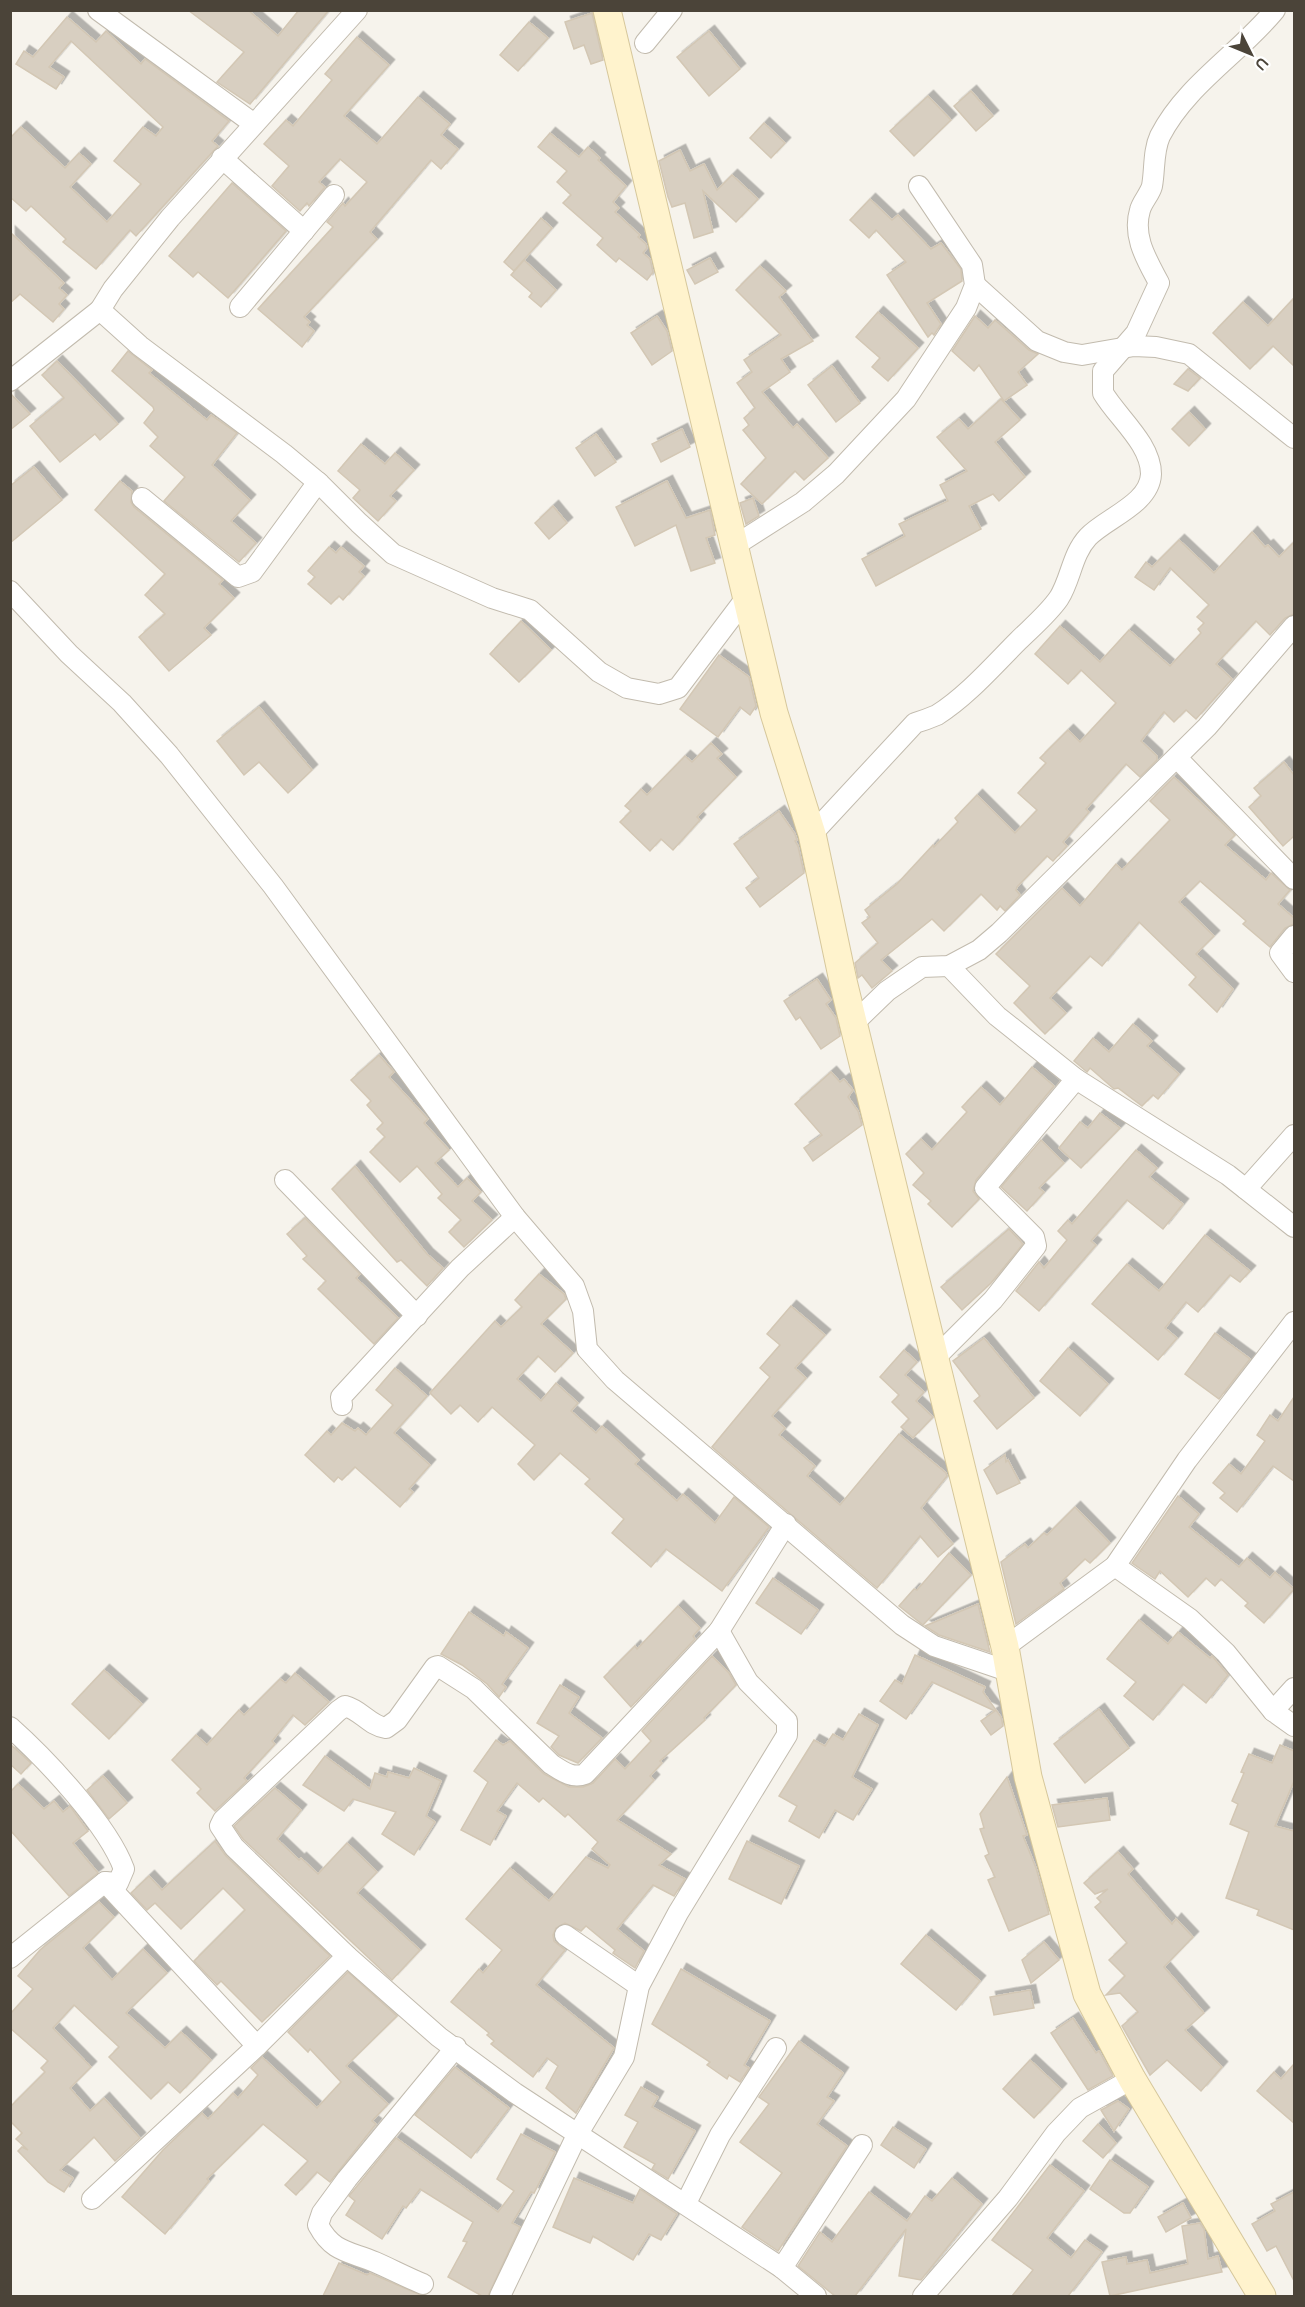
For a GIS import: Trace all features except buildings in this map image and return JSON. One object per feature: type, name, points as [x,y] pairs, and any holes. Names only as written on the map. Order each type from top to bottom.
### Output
[{"type":"street","points":[[10,381],[100,310],[113,289],[222,158],[357,10]]},
{"type":"street","points":[[607,10],[774,713],[812,834],[843,981],[855,1022],[1006,1659],[1028,1777],[1087,1994],[1132,2079],[1262,2296]]},
{"type":"street","points":[[645,43],[672,10]]},
{"type":"street","points":[[812,834],[915,723],[935,716],[962,695],[1036,623],[1058,599],[1086,539],[1138,500],[1147,489],[1151,476],[1149,461],[1142,447],[1103,393],[1104,371],[1136,333],[1159,283],[1136,229],[1140,208],[1152,187],[1160,137],[1190,96],[1275,10]]},
{"type":"street","points":[[101,11],[254,124]]},
{"type":"street","points":[[222,158],[303,231]]},
{"type":"street","points":[[734,546],[803,502],[836,474],[906,399],[966,308],[975,285],[972,265],[919,186]]},
{"type":"street","points":[[240,307],[334,195]]},
{"type":"street","points":[[975,285],[1037,341],[1064,352],[1082,355],[1124,348],[1156,347],[1189,354],[1294,438]]},
{"type":"street","points":[[100,310],[140,346],[318,482],[358,524],[393,554],[492,598],[530,610],[599,672],[627,688],[659,694],[678,688],[746,598]]},
{"type":"street","points":[[142,498],[238,577],[252,572],[318,482]]},
{"type":"street","points":[[10,591],[69,654],[122,703],[169,755],[273,886],[515,1217],[574,1286],[583,1311],[586,1349],[615,1380],[902,1625],[934,1646],[1006,1659]]},
{"type":"street","points":[[855,1022],[887,991],[922,967],[949,966],[979,950],[999,933],[1207,727],[1294,626]]},
{"type":"street","points":[[1177,758],[1294,879]]},
{"type":"street","points":[[1294,936],[1280,953],[1294,972]]},
{"type":"street","points":[[949,966],[998,1016],[1076,1079],[1246,1189],[1294,1227]]},
{"type":"street","points":[[935,1358],[993,1300],[1036,1246],[1034,1237],[985,1188],[1076,1079]]},
{"type":"street","points":[[1246,1189],[1294,1135]]},
{"type":"street","points":[[285,1180],[417,1316]]},
{"type":"street","points":[[342,1405],[341,1397],[363,1371],[460,1268],[515,1217]]},
{"type":"street","points":[[1006,1659],[1115,1566],[1187,1460],[1294,1322]]},
{"type":"street","points":[[786,1524],[718,1631],[582,1776],[565,1774],[551,1764],[474,1689],[438,1666],[397,1720],[386,1728],[378,1727],[353,1708],[345,1706],[338,1711],[223,1820],[220,1831],[347,1956],[439,2037],[577,2135],[782,2268],[816,2296]]},
{"type":"street","points":[[1115,1566],[1190,1619],[1226,1653],[1273,1711],[1294,1726]]},
{"type":"street","points":[[500,2296],[577,2135],[624,2057],[639,1986],[678,1913],[787,1735],[787,1721],[748,1682],[718,1631]]},
{"type":"street","points":[[1273,1711],[1294,1688]]},
{"type":"street","points":[[10,1727],[43,1757],[107,1838],[124,1869],[123,1877],[118,1883],[105,1882],[10,1958]]},
{"type":"street","points":[[105,1882],[257,2046]]},
{"type":"street","points":[[565,1935],[639,1986]]},
{"type":"street","points":[[92,2199],[257,2046],[347,1956]]},
{"type":"street","points":[[423,2284],[371,2260],[340,2250],[325,2238],[318,2225],[322,2213],[347,2180],[456,2047]]},
{"type":"street","points":[[686,2204],[720,2135],[776,2048]]},
{"type":"street","points":[[923,2296],[1008,2198],[1056,2133],[1080,2108],[1132,2079]]},
{"type":"street","points":[[782,2268],[862,2145]]}]
